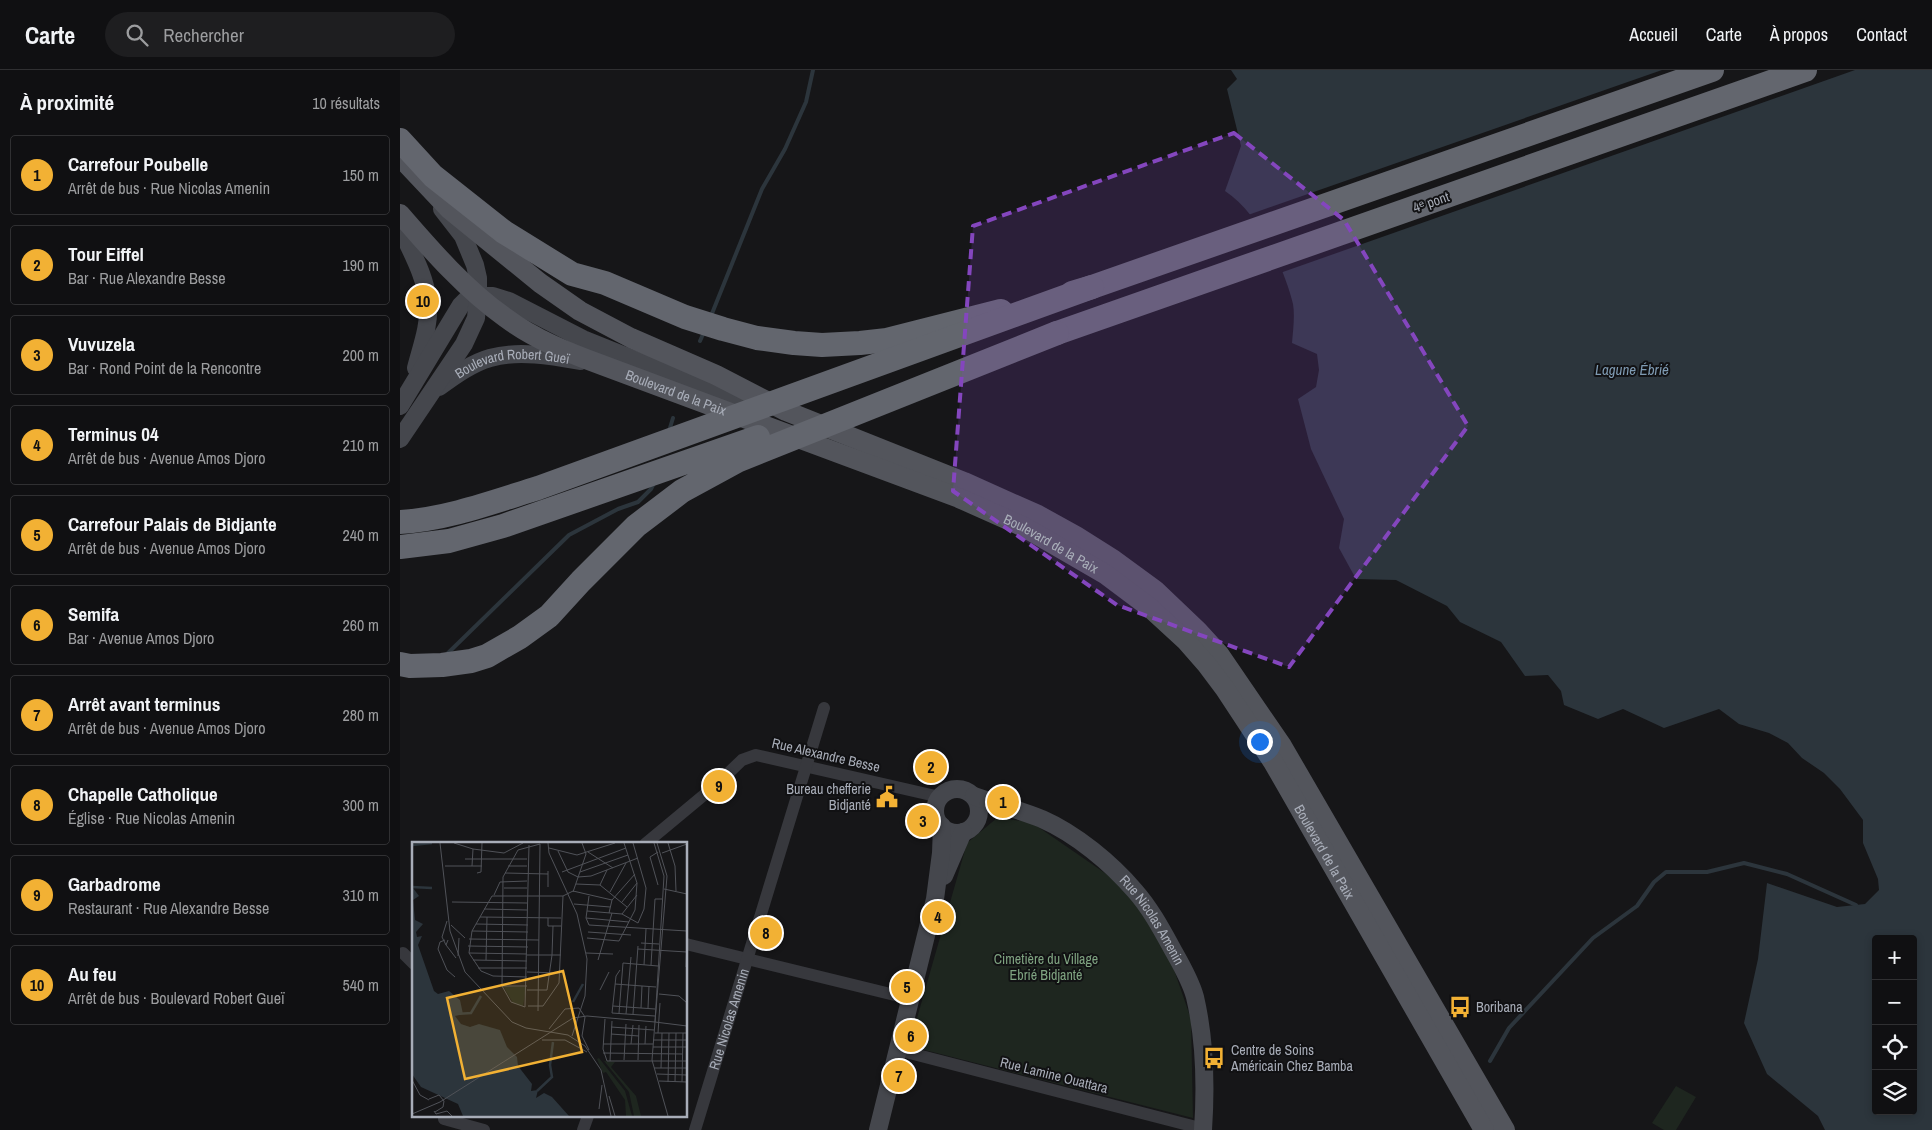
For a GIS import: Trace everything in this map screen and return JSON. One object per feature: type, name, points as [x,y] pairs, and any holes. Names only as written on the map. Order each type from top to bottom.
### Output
[{"type":"highway","points":[[400,522],[448,515],[538,488],[1092,287],[1712,70]]},
{"type":"highway","name":"4ᵉ pont","points":[[1057,333],[1804,70]]},
{"type":"highway","points":[[400,140],[433,176],[504,232],[572,274],[605,283],[685,317],[757,338],[794,343],[822,344],[887,340],[1092,287]]},
{"type":"highway","points":[[400,547],[449,541],[512,522],[1057,333]]},
{"type":"highway","points":[[400,664],[410,666],[442,665],[471,661],[488,656],[520,637],[549,616],[636,526],[682,491],[740,460],[1057,333]]},
{"type":"main road","name":"Boulevard de la Paix","points":[[405,163],[462,236],[475,265]]},
{"type":"main road","name":"Boulevard de la Paix","points":[[405,163],[450,209],[481,236],[540,284],[580,310],[631,338],[716,375],[786,411],[964,482],[1038,515],[1114,560],[1156,590],[1220,654],[1282,746],[1505,1130]]},
{"type":"main road","name":"Boulevard de la Paix","points":[[400,214],[478,296],[506,319],[521,328],[552,344],[602,365],[959,498],[1024,526],[1105,574],[1149,607],[1186,641],[1207,666],[1225,689],[1273,762],[1484,1130]]},
{"type":"main road","points":[[400,227],[425,285],[428,304],[426,328],[412,386]]},
{"type":"main road","name":"Boulevard Robert Gueï","points":[[400,439],[472,330],[476,318],[478,296],[478,278],[475,265]]},
{"type":"main road","name":"Boulevard de la Paix","points":[[478,296],[494,296],[583,339],[734,399],[786,411]]},
{"type":"main road","points":[[400,406],[461,305],[467,299],[478,296]]},
{"type":"main road","name":"Boulevard Robert Gueï","points":[[429,395],[451,378],[490,358],[518,354],[538,355],[602,365]]},
{"type":"main road","points":[[952,789],[960,789],[974,796],[978,804],[976,821],[971,828],[963,832],[955,832],[942,826],[937,820],[936,804],[940,797],[952,789]]},
{"type":"main road","name":"Rue Nicolas Amenin","points":[[974,796],[1043,820],[1071,836],[1103,860],[1136,892],[1162,931],[1180,963],[1194,995],[1202,1031],[1204,1130]]},
{"type":"main road","points":[[878,1130],[935,899],[941,853],[942,826]]},
{"type":"main road","points":[[935,899],[963,832]]},
{"type":"street","name":"Rue Nicolas Amenin","points":[[695,1130],[824,708]]},
{"type":"street","name":"Rue Alexandre Besse","points":[[647,842],[716,785],[742,760],[750,756],[762,755],[940,797]]},
{"type":"street","points":[[688,945],[911,999]]},
{"type":"street","points":[[403,953],[412,962]]},
{"type":"street","name":"Rue Lamine Ouattara","points":[[898,1050],[1204,1130]]},
{"type":"street","points":[[583,1130],[587,1118]]},
{"type":"street","points":[[443,1122],[484,1130]]},
{"type":"highlighted area","points":[[1234,133],[1344,220],[1468,426],[1289,667],[1117,605],[953,491],[973,226]]},
{"type":"green space","name":"Cimetière du Village Ebrié Bidjanté","points":[[997,818],[1031,822],[1115,880],[1162,935],[1191,1019],[1193,1118],[909,1046],[967,843]]},
{"type":"green space","points":[[1676,1086],[1696,1097],[1676,1130],[1664,1130],[1652,1123]]},
{"type":"water","name":"Lagune Ébrié","points":[[1231,70],[1932,70],[1932,1130],[1825,1130],[1818,1116],[1767,1074],[1744,1023],[1758,959],[1767,883],[1837,907],[1865,904],[1879,890],[1878,879],[1863,843],[1863,820],[1840,789],[1824,773],[1802,758],[1788,743],[1769,733],[1739,724],[1719,709],[1664,728],[1623,709],[1598,719],[1564,705],[1561,691],[1548,675],[1525,676],[1501,642],[1460,622],[1447,606],[1396,580],[1356,579],[1339,548],[1344,519],[1311,449],[1298,399],[1316,387],[1319,370],[1317,354],[1292,343],[1293,304],[1276,258],[1259,226],[1237,200],[1225,191],[1241,146],[1227,89],[1237,79]]},
{"type":"pier","points":[[1662,70],[1855,70],[1280,273],[1271,255],[1258,242],[1254,221],[1248,215]]},
{"type":"waterway","points":[[711,316],[762,189],[785,149],[806,102],[813,70]]},
{"type":"waterway","points":[[700,341],[704,332]]},
{"type":"waterway","points":[[669,431],[673,418]]},
{"type":"waterway","points":[[446,655],[569,535],[618,509],[638,502],[651,489],[654,483]]},
{"type":"waterway","points":[[1490,1061],[1509,1028],[1593,938],[1637,906],[1654,882],[1666,872],[1707,872],[1744,863],[1787,874],[1856,905]]},
{"type":"place","name":"Au feu","points":[[423,301]]},
{"type":"place","name":"Tour Eiffel","points":[[931,767]]},
{"type":"place","name":"Garbadrome","points":[[719,786]]},
{"type":"place","name":"Bureau chefferie Bidjanté","points":[[887,797]]},
{"type":"place","name":"Carrefour Poubelle","points":[[1003,802]]},
{"type":"place","name":"Vuvuzela","points":[[923,821]]},
{"type":"place","name":"Terminus 04","points":[[938,917]]},
{"type":"place","name":"Chapelle Catholique","points":[[766,933]]},
{"type":"place","name":"Carrefour Palais de Bidjante","points":[[907,987]]},
{"type":"place","name":"Boribana","points":[[1460,1007]]},
{"type":"place","name":"Semifa","points":[[911,1036]]},
{"type":"place","name":"Centre de Soins Américain Chez Bamba","points":[[1214,1058]]},
{"type":"place","name":"Arrêt avant terminus","points":[[899,1076]]}]
